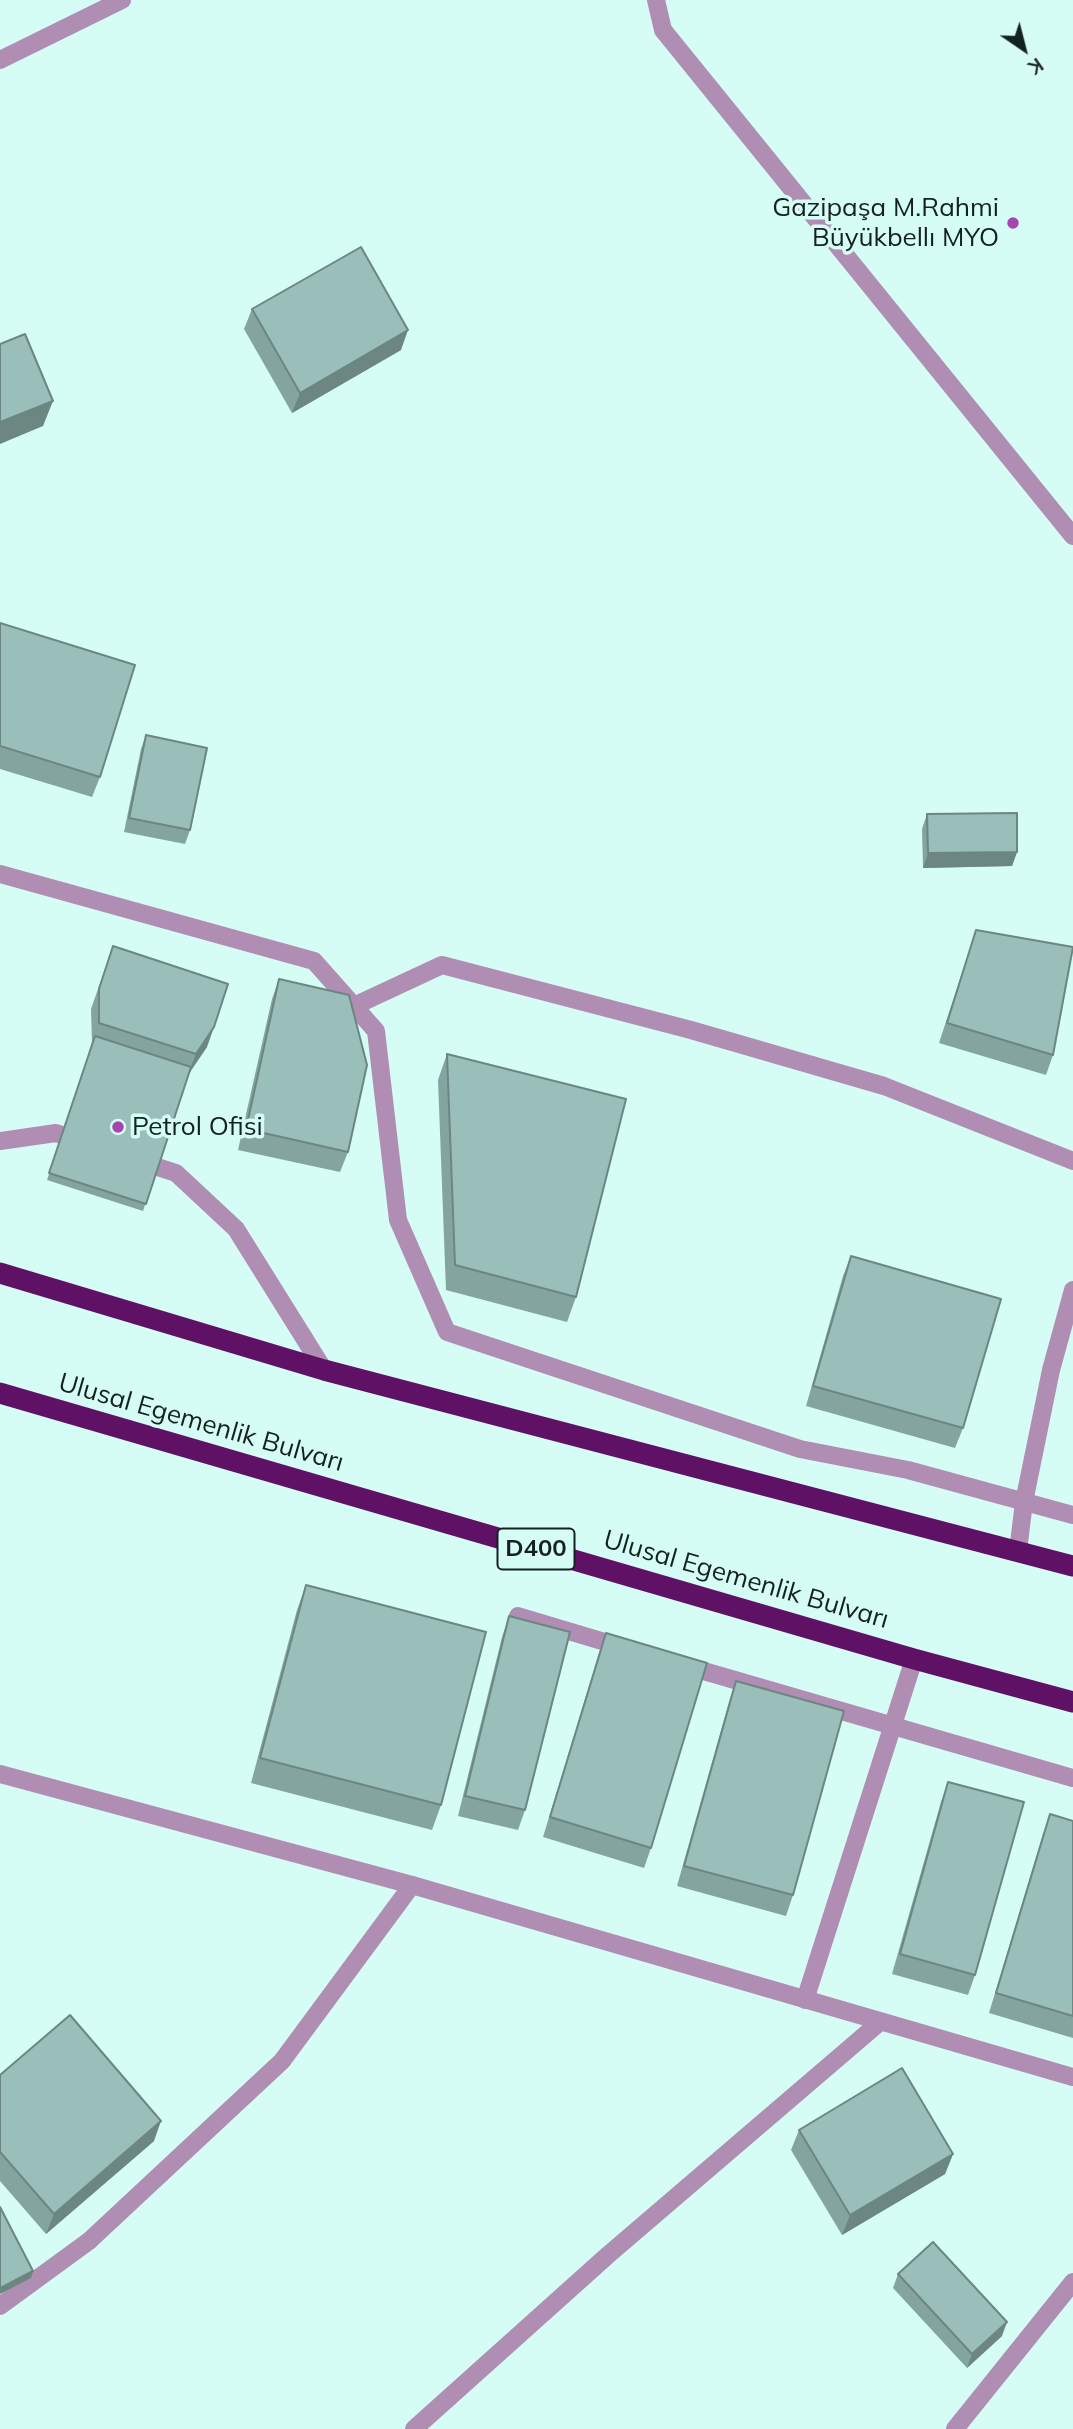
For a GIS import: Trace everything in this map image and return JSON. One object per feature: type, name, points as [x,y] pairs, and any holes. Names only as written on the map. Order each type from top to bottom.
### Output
[{"type":"highway","points":[[0,1273],[324,1370],[1073,1566]]},
{"type":"highway","name":"Ulusal Egemenlik Bulvarı","points":[[0,1393],[914,1659],[1073,1702]]},
{"type":"street","points":[[0,60],[122,0]]},
{"type":"street","points":[[656,0],[663,30],[1073,536]]},
{"type":"street","points":[[0,874],[314,961],[376,1031],[398,1220],[447,1332],[800,1449],[908,1470],[1073,1515]]},
{"type":"street","points":[[354,1006],[442,965],[691,1030],[884,1086],[1073,1161]]},
{"type":"street","points":[[0,1141],[55,1133],[176,1173],[236,1229],[324,1370]]},
{"type":"street","points":[[1017,1551],[1024,1502],[1051,1370],[1073,1290]]},
{"type":"street","points":[[518,1616],[639,1652]]},
{"type":"street","points":[[805,2000],[914,1659]]},
{"type":"street","points":[[665,1660],[1073,1777]]},
{"type":"street","points":[[0,1774],[412,1885],[1073,2077]]},
{"type":"street","points":[[0,2306],[89,2241],[282,2061],[412,1885]]},
{"type":"street","points":[[414,2429],[608,2255],[880,2022]]},
{"type":"street","points":[[955,2429],[1073,2282]]},
{"type":"building","points":[[361,247],[408,330],[300,393],[252,309]]},
{"type":"building","points":[[25,334],[53,401],[0,422],[0,344]]},
{"type":"building","points":[[0,623],[135,665],[100,777],[0,746]]},
{"type":"building","points":[[146,735],[207,748],[190,830],[129,818]]},
{"type":"building","points":[[1017,813],[1017,852],[928,853],[927,814]]},
{"type":"building","points":[[976,930],[1073,947],[1053,1055],[947,1023]]},
{"type":"building","points":[[113,946],[228,984],[214,1027],[196,1054],[99,1023],[99,989]]},
{"type":"building","points":[[279,979],[349,995],[367,1065],[348,1152],[246,1129]]},
{"type":"building","name":"Petrol Ofisi","points":[[95,1036],[191,1067],[146,1204],[49,1173]]},
{"type":"building","points":[[447,1054],[626,1099],[576,1297],[455,1265]]},
{"type":"building","points":[[851,1256],[1001,1299],[963,1428],[813,1386]]},
{"type":"building","points":[[306,1585],[486,1632],[441,1805],[260,1758]]},
{"type":"building","points":[[509,1616],[570,1632],[525,1810],[465,1796]]},
{"type":"building","points":[[606,1633],[707,1663],[651,1848],[550,1817]]},
{"type":"building","points":[[736,1681],[844,1711],[793,1895],[684,1866]]},
{"type":"building","points":[[948,1782],[1024,1802],[975,1975],[900,1954]]},
{"type":"building","points":[[1050,1814],[1073,1821],[1073,2016],[996,1993]]},
{"type":"building","points":[[70,2015],[161,2121],[54,2214],[0,2152],[0,2075]]},
{"type":"building","points":[[902,2068],[953,2154],[850,2215],[799,2130]]},
{"type":"building","points":[[0,2207],[33,2271],[0,2288]]},
{"type":"building","points":[[933,2242],[1007,2322],[972,2354],[898,2274]]},
{"type":"place","name":"Gazipaşa M.Rahmi Büyükbellı MYO","points":[[1013,223]]},
{"type":"place","name":"Petrol Ofisi","points":[[118,1127]]}]
